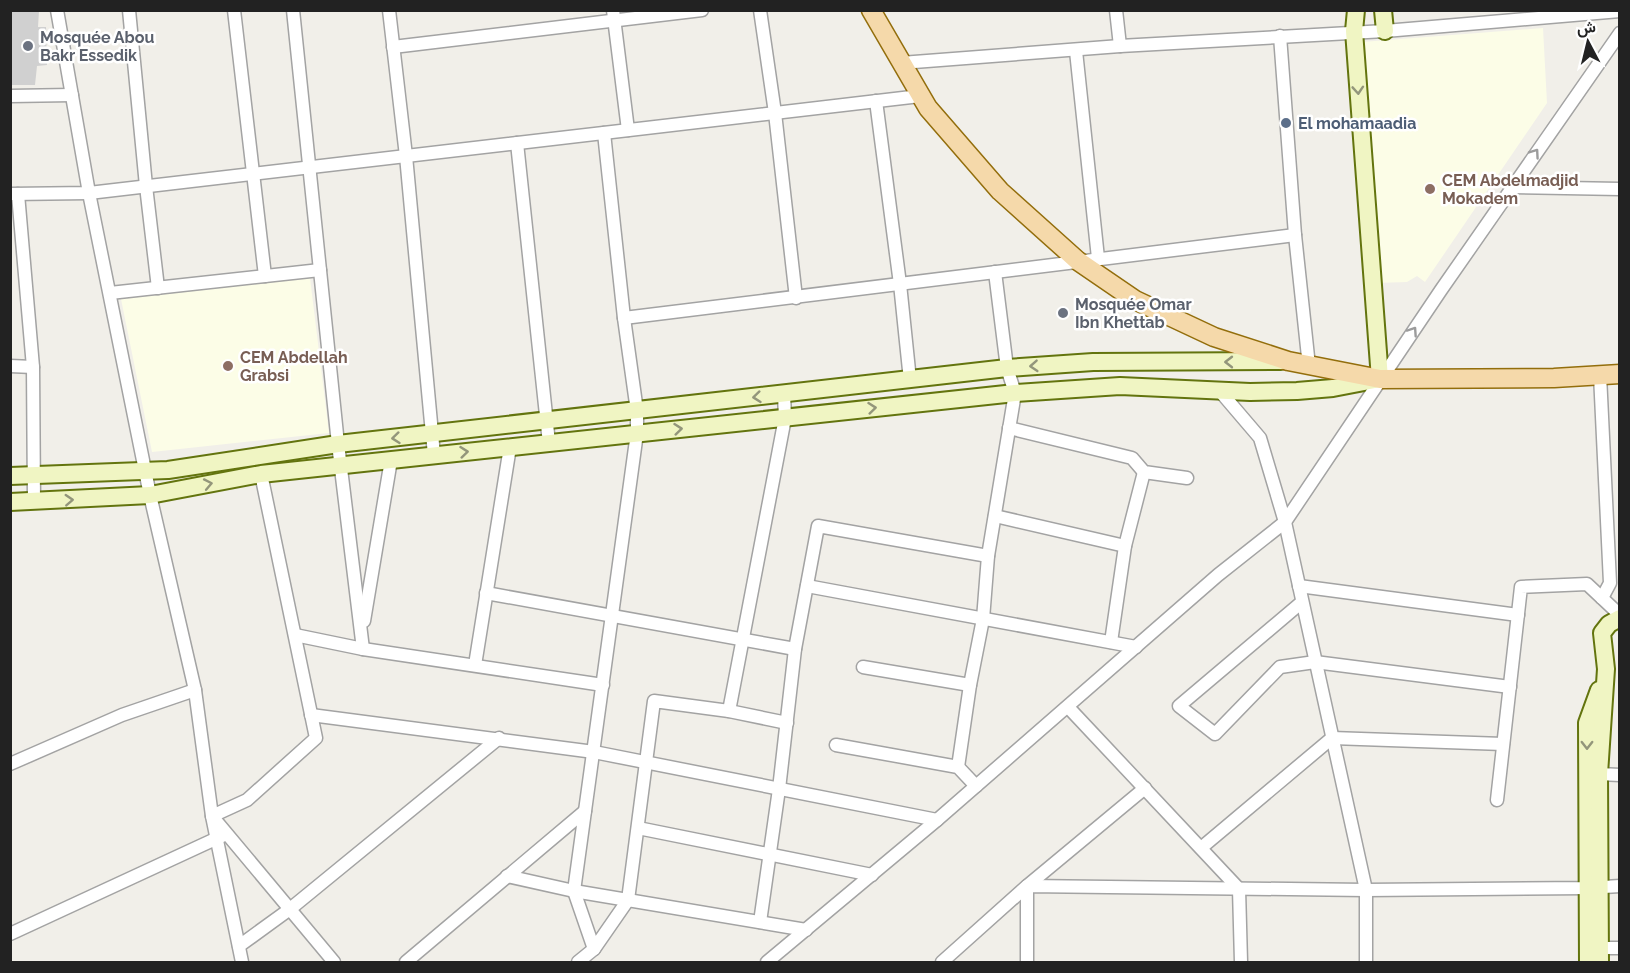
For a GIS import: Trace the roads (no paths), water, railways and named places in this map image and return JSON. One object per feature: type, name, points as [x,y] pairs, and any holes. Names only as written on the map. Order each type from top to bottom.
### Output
[{"type":"main road","points":[[871,10],[920,96],[1000,191],[1078,261],[1135,300],[1215,338],[1288,361],[1380,379],[1554,378],[1620,374]]},
{"type":"street","points":[[57,10],[89,193],[150,495],[195,690],[213,816],[222,835],[242,963]]},
{"type":"street","points":[[129,10],[158,288]]},
{"type":"street","points":[[234,10],[265,276]]},
{"type":"street","points":[[293,10],[338,444],[362,642]]},
{"type":"street","points":[[389,10],[406,156],[434,455]]},
{"type":"street","points":[[393,47],[614,16],[702,10]]},
{"type":"street","points":[[760,10],[775,113],[796,298]]},
{"type":"street","points":[[1116,10],[1120,46]]},
{"type":"street","points":[[1356,10],[1354,32],[1380,379]]},
{"type":"street","points":[[1383,10],[1385,31]]},
{"type":"street","points":[[901,63],[1120,46],[1385,31],[1474,17],[1620,11]]},
{"type":"street","points":[[614,16],[628,130]]},
{"type":"street","points":[[767,963],[938,820],[1218,575],[1285,522],[1380,379],[1620,33]]},
{"type":"street","points":[[1280,36],[1295,235],[1309,366]]},
{"type":"street","points":[[1076,51],[1098,258]]},
{"type":"street","points":[[10,96],[72,95]]},
{"type":"street","points":[[34,502],[33,367],[14,194],[89,193],[920,96]]},
{"type":"street","points":[[876,101],[910,380]]},
{"type":"street","points":[[594,949],[574,891],[637,434],[637,411],[624,318],[604,133]]},
{"type":"street","points":[[517,143],[549,443]]},
{"type":"street","points":[[1511,188],[1620,189]]},
{"type":"street","points":[[624,318],[1295,235]]},
{"type":"street","points":[[110,293],[320,270]]},
{"type":"street","points":[[958,767],[970,685],[983,619],[988,556],[1015,393],[1007,368],[995,272]]},
{"type":"street","points":[[10,476],[168,470],[338,444],[1007,368],[1093,362],[1288,361]]},
{"type":"street","points":[[10,366],[33,367]]},
{"type":"street","points":[[1600,375],[1610,583],[1602,598]]},
{"type":"street","points":[[10,502],[150,495],[261,474],[1015,393],[1120,386],[1297,391],[1333,388],[1380,379]]},
{"type":"street","points":[[1219,390],[1260,438],[1285,522],[1366,890],[1366,963]]},
{"type":"street","points":[[729,711],[785,418],[784,394]]},
{"type":"street","points":[[1009,428],[1132,458],[1144,472],[1187,478]]},
{"type":"street","points":[[475,665],[510,447]]},
{"type":"street","points":[[362,642],[390,460]]},
{"type":"street","points":[[1110,642],[1125,546],[1144,472]]},
{"type":"street","points":[[213,816],[248,800],[316,738],[261,474]]},
{"type":"street","points":[[994,516],[1125,546]]},
{"type":"street","points":[[760,922],[779,789],[795,649],[818,526],[988,556]]},
{"type":"street","points":[[1497,800],[1521,587],[1587,584],[1620,616],[1602,633],[1606,669],[1594,887]]},
{"type":"street","points":[[807,586],[1136,647]]},
{"type":"street","points":[[1299,586],[1518,615]]},
{"type":"street","points":[[486,593],[795,649]]},
{"type":"street","points":[[1302,602],[1179,706],[1215,734],[1280,667],[1316,662],[1510,687]]},
{"type":"street","points":[[295,635],[362,642],[475,665],[603,685]]},
{"type":"street","points":[[863,667],[970,685]]},
{"type":"street","points":[[1606,669],[1587,723],[1594,887],[1594,955],[1620,948]]},
{"type":"street","points":[[10,764],[122,715],[195,690]]},
{"type":"street","points":[[578,963],[594,949],[628,900],[654,700],[729,711],[787,723]]},
{"type":"street","points":[[1068,706],[1239,888],[1241,963]]},
{"type":"street","points":[[311,714],[594,752],[938,820]]},
{"type":"street","points":[[239,946],[290,909],[499,738]]},
{"type":"street","points":[[1201,848],[1332,738],[1503,744]]},
{"type":"street","points":[[836,744],[958,767],[976,786]]},
{"type":"street","points":[[1599,774],[1620,775]]},
{"type":"street","points":[[942,963],[1026,886],[1144,788]]},
{"type":"street","points":[[406,963],[585,811]]},
{"type":"street","points":[[638,828],[872,875]]},
{"type":"street","points":[[222,835],[290,909],[334,963]]},
{"type":"street","points":[[10,934],[222,835]]},
{"type":"street","points":[[507,876],[574,891],[806,930]]},
{"type":"street","points":[[1026,886],[1366,890],[1620,886]]},
{"type":"street","points":[[1026,886],[1027,963]]},
{"type":"place","name":"Mosquée Abou Bakr Essedik","points":[[28,46]]},
{"type":"place","name":"El mohamaadia","points":[[1286,123]]},
{"type":"place","name":"CEM Abdelmadjid Mokadem","points":[[1430,189]]},
{"type":"place","name":"Mosquée Omar Ibn Khettab","points":[[1063,313]]},
{"type":"place","name":"CEM Abdellah Grabsi","points":[[228,366]]}]
